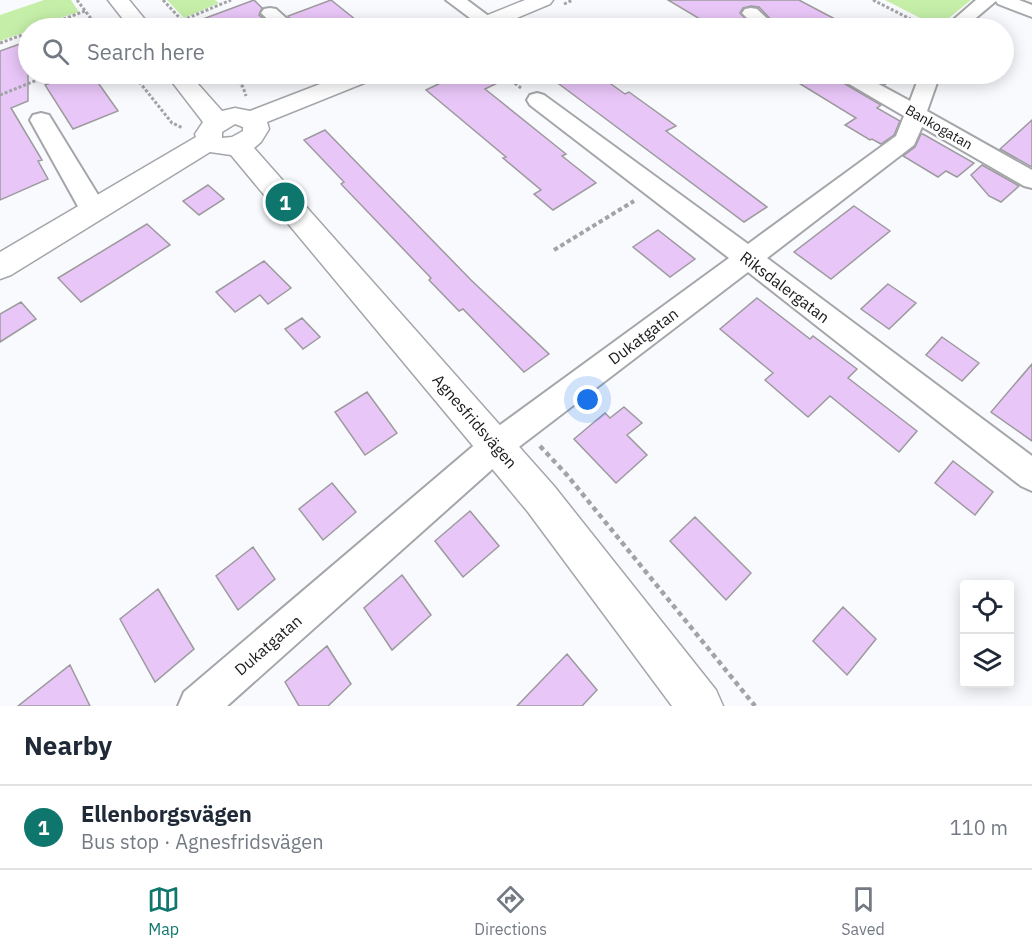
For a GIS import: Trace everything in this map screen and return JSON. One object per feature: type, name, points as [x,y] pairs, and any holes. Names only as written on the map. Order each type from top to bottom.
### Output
[{"type":"street","points":[[118,0],[133,18]]},
{"type":"street","points":[[455,0],[474,18]]},
{"type":"street","points":[[501,18],[543,0]]},
{"type":"street","points":[[965,18],[987,0]]},
{"type":"street","points":[[1004,0],[1032,12]]},
{"type":"street","points":[[270,13],[276,18]]},
{"type":"street","points":[[751,13],[757,18]]},
{"type":"street","name":"Agnesfridsvägen","points":[[188,84],[232,125],[541,499],[700,706]]},
{"type":"street","points":[[0,267],[232,125],[332,84]]},
{"type":"street","name":"Bankogatan","points":[[864,84],[1032,180]]},
{"type":"street","name":"Dukatgatan","points":[[198,706],[496,446],[906,140],[926,84]]},
{"type":"street","name":"Riksdalergatan","points":[[537,100],[1032,475]]},
{"type":"street","points":[[41,120],[94,209]]},
{"type":"path","points":[[77,0],[90,18]]},
{"type":"path","points":[[163,0],[179,18]]},
{"type":"path","points":[[189,18],[231,0]]},
{"type":"path","points":[[873,0],[908,18]]},
{"type":"path","points":[[66,18],[85,11]]},
{"type":"path","points":[[0,44],[18,37]]},
{"type":"path","points":[[0,95],[27,84]]},
{"type":"path","points":[[141,84],[172,123],[183,128]]},
{"type":"path","points":[[232,125],[243,87],[240,84]]},
{"type":"path","points":[[232,125],[235,96]]},
{"type":"path","points":[[554,250],[632,201],[646,200],[660,192]]},
{"type":"green space","points":[[44,0],[71,0],[79,12],[60,18],[18,18],[18,35],[0,41],[0,15]]},
{"type":"green space","points":[[167,0],[215,0],[219,3],[184,18]]},
{"type":"green space","points":[[885,0],[971,0],[949,18],[920,18]]},
{"type":"building","points":[[254,0],[262,8],[259,15],[262,18],[206,18]]},
{"type":"building","points":[[331,0],[354,18],[290,18],[288,16]]},
{"type":"building","points":[[668,0],[799,0],[833,18],[769,18],[759,7],[751,6],[743,8],[740,13],[745,18],[698,18]]},
{"type":"building","points":[[18,45],[18,84],[28,84],[28,101],[11,108],[42,160],[38,161],[48,179],[0,200],[0,51]]},
{"type":"building","points":[[99,84],[118,111],[73,129],[45,85]]},
{"type":"building","points":[[438,84],[495,84],[485,89],[566,154],[562,156],[596,183],[553,210],[534,194],[541,190],[503,158],[506,157],[426,90]]},
{"type":"building","points":[[559,84],[611,84],[625,94],[629,92],[676,126],[666,131],[767,207],[744,222]]},
{"type":"building","points":[[800,84],[845,84],[881,105],[877,108],[900,121],[894,135],[881,144],[845,125],[856,118]]},
{"type":"building","points":[[1032,120],[1032,167],[1000,149]]},
{"type":"building","points":[[325,130],[471,280],[549,354],[524,372],[463,309],[459,311],[429,280],[431,278],[341,184],[344,182],[304,140]]},
{"type":"building","points":[[921,134],[974,163],[957,177],[946,171],[938,177],[903,156],[915,147]]},
{"type":"building","points":[[982,165],[1019,186],[1001,202],[989,196],[971,175]]},
{"type":"building","points":[[208,185],[224,199],[199,215],[183,201]]},
{"type":"building","points":[[854,206],[890,231],[831,279],[794,252]]},
{"type":"building","points":[[147,224],[170,245],[81,302],[58,278]]},
{"type":"building","points":[[658,230],[695,259],[670,277],[633,247]]},
{"type":"building","points":[[264,261],[291,288],[268,304],[260,295],[235,312],[216,292]]},
{"type":"building","points":[[888,284],[916,303],[889,329],[861,309]]},
{"type":"building","points":[[757,298],[810,339],[813,336],[857,369],[848,378],[917,431],[899,452],[830,396],[808,417],[765,380],[773,373],[720,329]]},
{"type":"building","points":[[21,302],[36,319],[0,342],[0,314]]},
{"type":"building","points":[[302,318],[320,337],[303,349],[285,329]]},
{"type":"building","points":[[942,337],[979,363],[962,381],[926,355]]},
{"type":"building","points":[[1032,364],[1032,441],[991,412]]},
{"type":"building","points":[[367,392],[397,433],[365,455],[335,412]]},
{"type":"building","points":[[624,407],[642,423],[627,435],[647,455],[616,483],[574,439],[605,413],[610,418]]},
{"type":"building","points":[[953,461],[993,492],[975,515],[935,483]]},
{"type":"building","points":[[332,483],[356,512],[323,540],[299,509]]},
{"type":"building","points":[[470,511],[499,546],[463,577],[435,541]]},
{"type":"building","points":[[695,517],[751,573],[726,600],[670,541]]},
{"type":"building","points":[[253,547],[275,579],[238,610],[216,576]]},
{"type":"building","points":[[402,575],[431,615],[392,650],[364,608]]},
{"type":"building","points":[[158,589],[194,649],[155,682],[120,619]]},
{"type":"building","points":[[843,607],[876,639],[847,675],[813,641]]},
{"type":"building","points":[[327,646],[351,684],[328,706],[299,706],[285,682]]},
{"type":"building","points":[[567,654],[597,690],[582,706],[517,706]]},
{"type":"building","points":[[70,665],[90,706],[18,706]]},
{"type":"place","name":"Ellenborgsvägen","points":[[285,202]]}]
